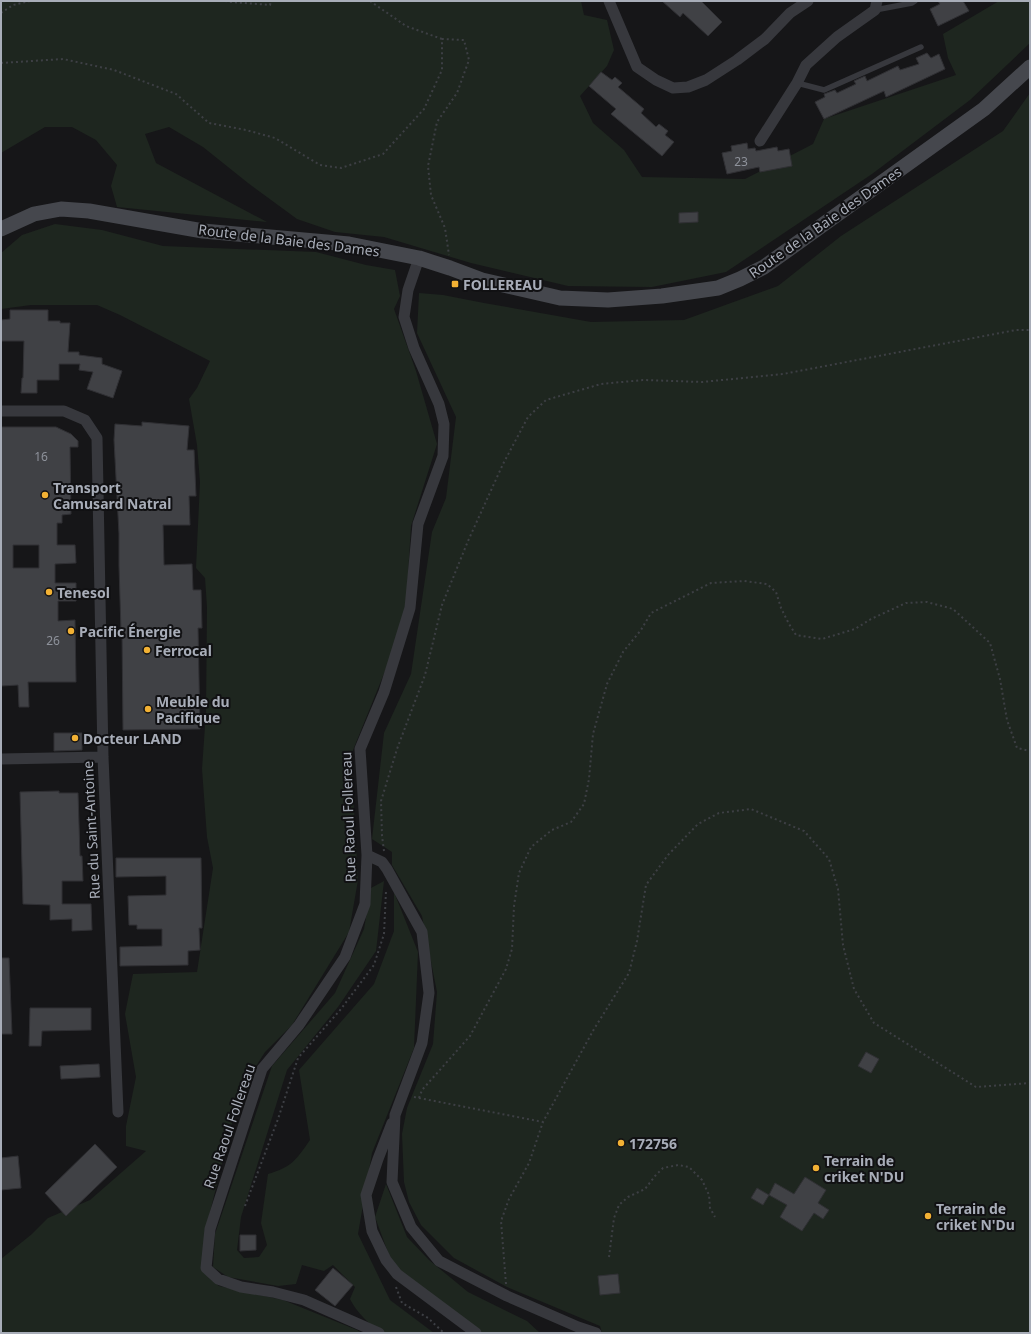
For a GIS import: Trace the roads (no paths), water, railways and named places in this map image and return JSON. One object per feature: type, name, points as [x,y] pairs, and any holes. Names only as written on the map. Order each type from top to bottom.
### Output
[{"type":"main road","name":"Route de la Baie des Dames","points":[[1,229],[34,214],[61,209],[88,211],[202,231],[349,244],[419,258],[482,280],[560,298],[608,300],[662,296],[718,288],[740,280],[777,258],[984,109],[1030,67]]},
{"type":"street","points":[[609,1],[637,67],[656,80],[673,88],[688,87],[706,80],[765,40],[790,13],[808,1]]},
{"type":"street","points":[[760,141],[806,65],[876,5]]},
{"type":"street","name":"Rue Raoul Follereau","points":[[379,1333],[304,1300],[273,1292],[240,1287],[218,1279],[206,1268],[210,1229],[262,1069],[299,1025],[345,956],[365,904],[367,855],[360,749],[384,692],[410,608],[418,524],[442,456],[444,424],[439,404],[414,348],[404,317],[408,290],[419,258]]},
{"type":"street","name":"Rue du Saint-Antoine","points":[[1,411],[64,411],[85,420],[97,438],[103,757],[118,1112]]},
{"type":"street","points":[[1,758],[103,757]]},
{"type":"street","points":[[367,855],[382,862],[422,932],[429,994],[422,1043],[366,1195],[372,1231],[386,1260],[397,1274],[476,1333]]},
{"type":"street","points":[[395,1115],[392,1182],[411,1227],[439,1261],[507,1296],[578,1328],[596,1333]]},
{"type":"lane","points":[[876,5],[912,3],[915,1]]},
{"type":"lane","points":[[796,83],[824,90],[921,47]]},
{"type":"place","name":"FOLLEREAU","points":[[455,284]]},
{"type":"place","name":"Transport Camusard Natral","points":[[45,495]]},
{"type":"place","name":"Tenesol","points":[[49,592]]},
{"type":"place","name":"Pacific Énergie","points":[[71,631]]},
{"type":"place","name":"Ferrocal","points":[[147,650]]},
{"type":"place","name":"Meuble du Pacifique","points":[[148,709]]},
{"type":"place","name":"Docteur LAND","points":[[75,738]]},
{"type":"place","name":"172756","points":[[621,1143]]},
{"type":"place","name":"Terrain de criket N'DU","points":[[816,1168]]},
{"type":"place","name":"Terrain de criket N'Du","points":[[928,1216]]}]
